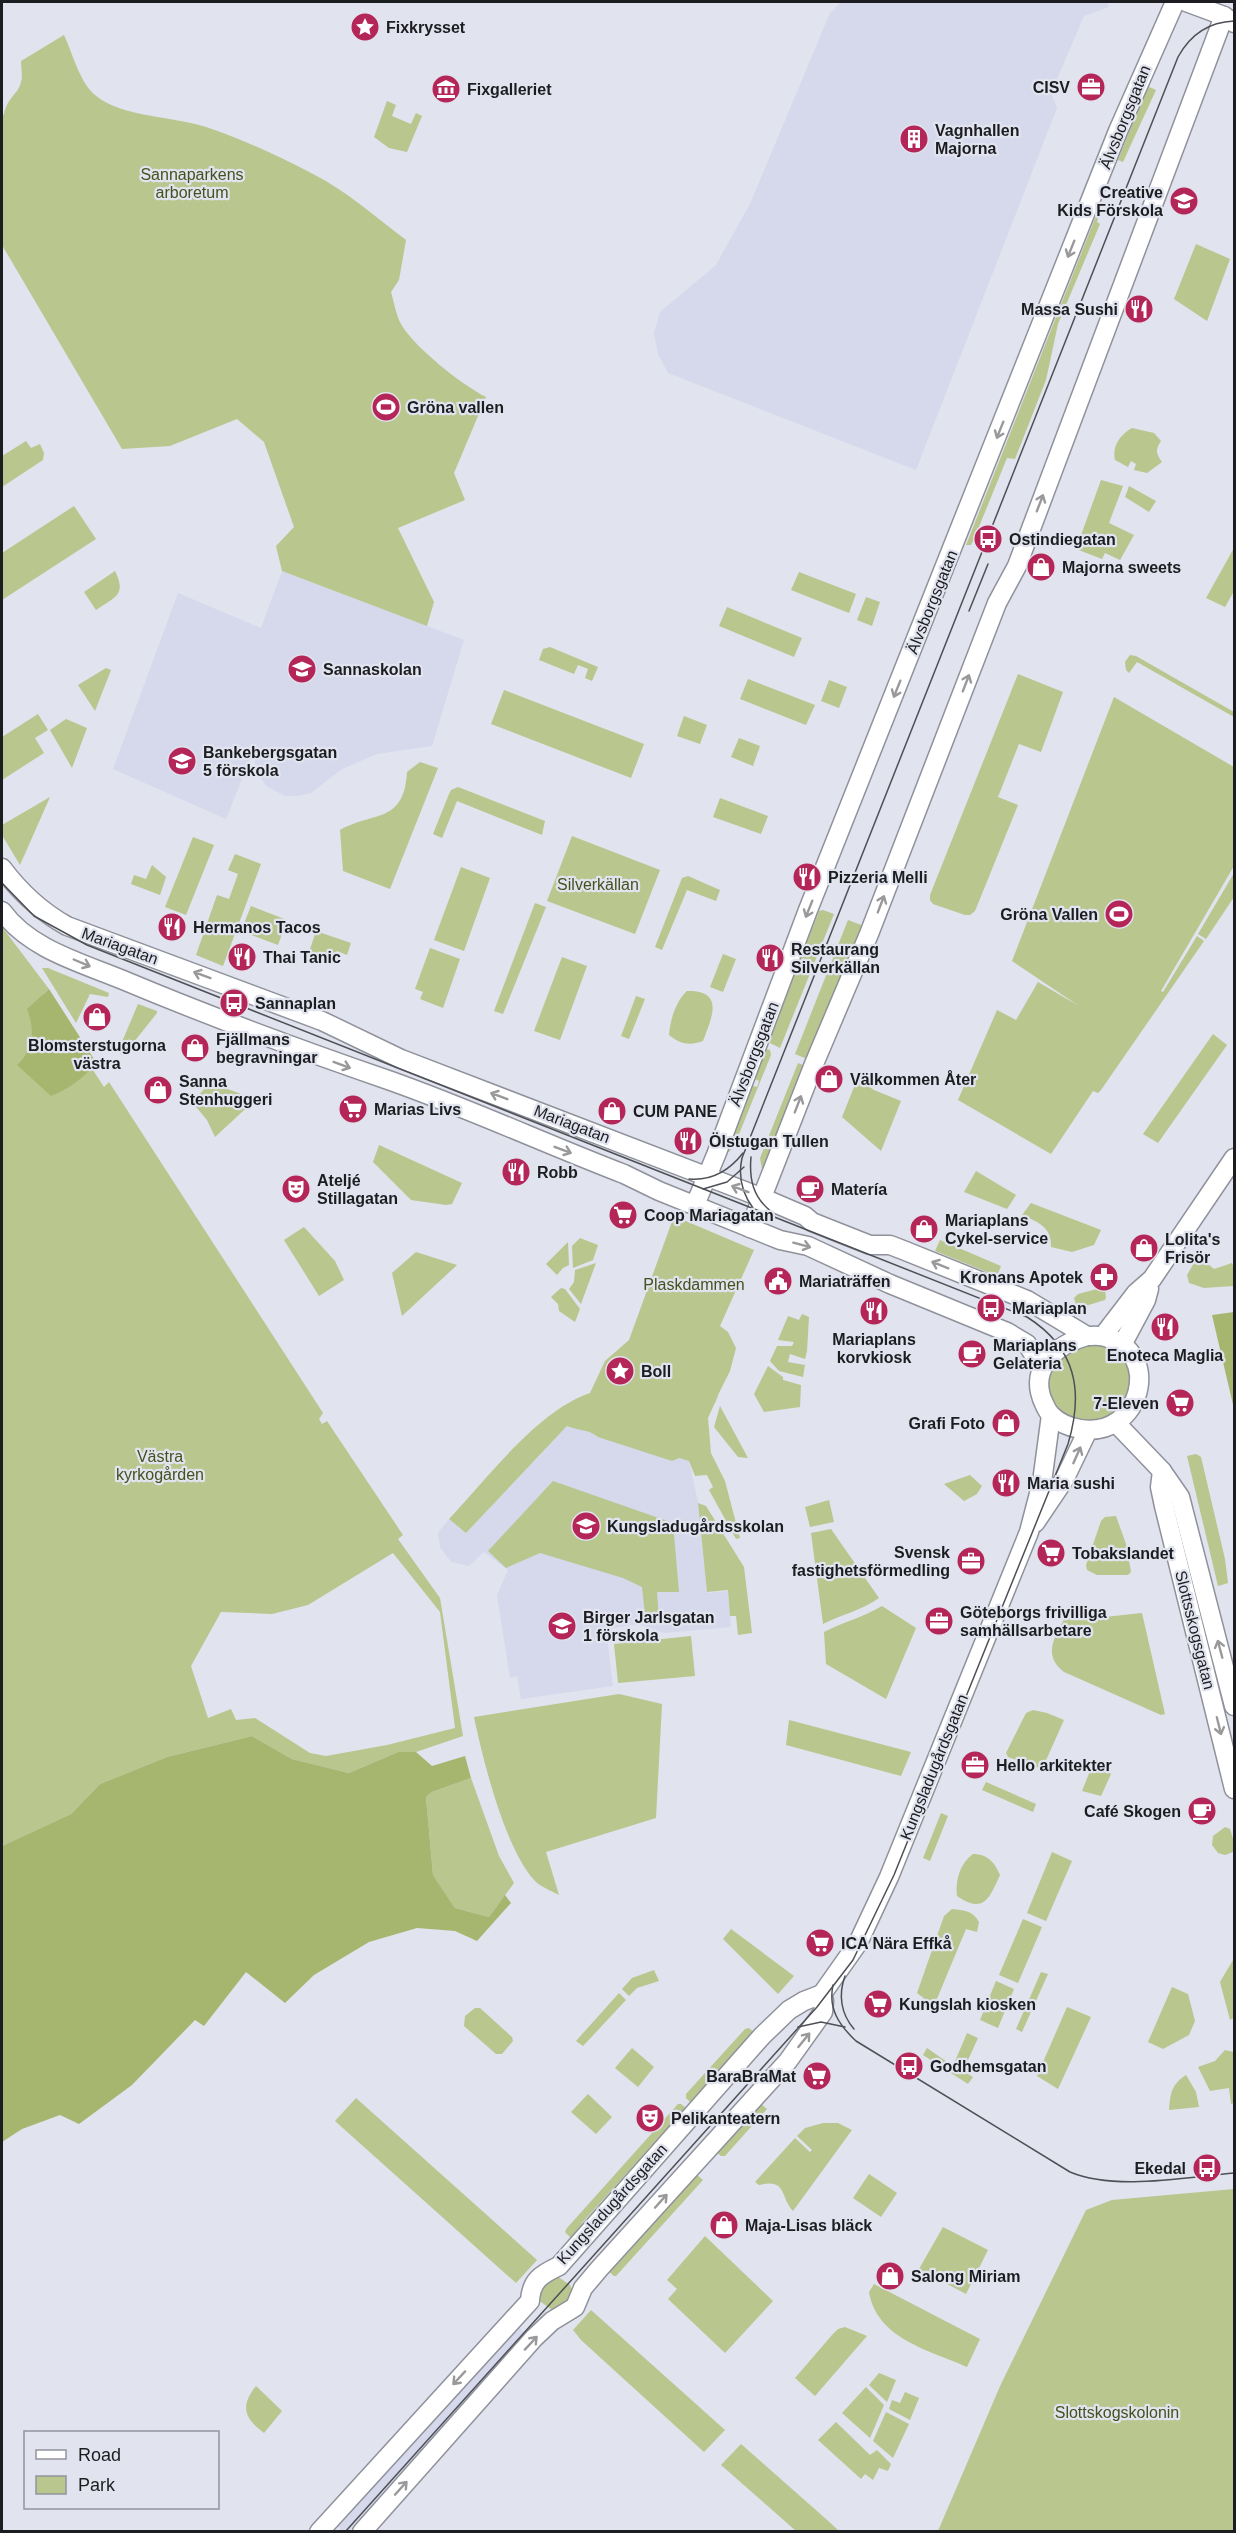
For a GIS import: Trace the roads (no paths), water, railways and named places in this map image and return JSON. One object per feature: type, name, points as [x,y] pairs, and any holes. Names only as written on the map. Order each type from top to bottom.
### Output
[{"type":"street","name":"Älvsborgsgatan","points":[[695,1205],[808,910],[1118,131],[1176,2]]},
{"type":"street","points":[[750,1228],[814,1064],[869,934],[997,603],[1017,566],[1228,19],[1186,2]]},
{"type":"street","name":"Mariagatan","points":[[2,868],[17,888],[52,918],[86,934],[343,1029],[401,1059],[763,1198],[841,1234],[870,1245],[890,1245],[903,1250],[1027,1300],[1095,1336]]},
{"type":"street","name":"Mariagatan","points":[[2,912],[30,938],[50,950],[181,1005],[308,1054],[392,1082],[624,1174],[659,1191],[780,1240],[808,1246],[890,1284],[1008,1332],[1027,1344],[1042,1368]]},
{"type":"street","points":[[1095,1336],[1122,1345],[1137,1368],[1139,1390],[1129,1412],[1116,1423],[1088,1430],[1066,1425],[1051,1415],[1039,1386],[1042,1368],[1048,1359],[1066,1344],[1095,1336],[1152,1279],[1234,1158]]},
{"type":"street","points":[[1122,1345],[1146,1300],[1152,1279]]},
{"type":"street","name":"Kungsladugårdsgatan","points":[[319,2532],[530,2301],[530,2290],[535,2281],[559,2266],[762,2036],[789,2010],[822,1994],[853,1950],[881,1895],[1029,1532],[1042,1482],[1051,1415]]},
{"type":"street","name":"Slottsskogsgatan","points":[[1116,1423],[1162,1471],[1180,1497],[1234,1706]]},
{"type":"street","name":"Kungsladugårdsgatan","points":[[1029,1532],[1064,1480],[1088,1430]]},
{"type":"street","name":"Slottsskogsgatan","points":[[1162,1471],[1160,1487],[1164,1506],[1234,1789]]},
{"type":"street","name":"Kungsladugårdsgatan","points":[[362,2532],[534,2338],[552,2321],[575,2307],[583,2288],[598,2269],[788,2061],[823,2012],[822,1994]]},
{"type":"tram line","points":[[753,1208],[742,1184],[740,1171],[742,1158],[1178,57],[1188,42],[1201,31],[1216,24],[1234,21]]},
{"type":"tram line","points":[[969,611],[988,564]]},
{"type":"tram line","points":[[2,883],[34,916],[87,945],[1027,1317],[1056,1342],[1072,1372],[1075,1406],[1068,1444],[894,1875],[853,1960],[817,2007],[345,2532]]},
{"type":"tram line","points":[[689,1179],[719,1174],[743,1153]]},
{"type":"tram line","points":[[751,1157],[751,1173],[756,1194],[772,1212]]},
{"type":"tram line","points":[[703,1189],[727,1182],[744,1167]]},
{"type":"tram line","points":[[845,1976],[842,2004],[846,2017],[854,2029]]},
{"type":"tram line","points":[[833,1985],[832,2002],[836,2016],[856,2041],[1070,2172],[1088,2178],[1129,2182],[1234,2173]]},
{"type":"tram line","points":[[798,2027],[821,2022],[845,2027]]},
{"type":"place","name":"Fixkrysset","points":[[365,27]]},
{"type":"place","name":"CISV","points":[[1091,87]]},
{"type":"place","name":"Fixgalleriet","points":[[446,89]]},
{"type":"place","name":"Vagnhallen Majorna","points":[[914,139]]},
{"type":"place","name":"Creative Kids Förskola","points":[[1184,201]]},
{"type":"place","name":"Massa Sushi","points":[[1139,309]]},
{"type":"place","name":"Gröna vallen","points":[[386,407]]},
{"type":"place","name":"Ostindiegatan","points":[[988,539]]},
{"type":"place","name":"Majorna sweets","points":[[1041,567]]},
{"type":"place","name":"Sannaskolan","points":[[302,669]]},
{"type":"place","name":"Bankebergsgatan 5 förskola","points":[[182,761]]},
{"type":"place","name":"Pizzeria Melli","points":[[807,877]]},
{"type":"place","name":"Gröna Vallen","points":[[1119,914]]},
{"type":"place","name":"Hermanos Tacos","points":[[172,927]]},
{"type":"place","name":"Thai Tanic","points":[[242,957]]},
{"type":"place","name":"Restaurang Silverkällan","points":[[770,958]]},
{"type":"place","name":"Sannaplan","points":[[234,1003]]},
{"type":"place","name":"Blomsterstugorna västra","points":[[97,1017]]},
{"type":"place","name":"Fjällmans begravningar","points":[[195,1048]]},
{"type":"place","name":"Välkommen Åter","points":[[829,1079]]},
{"type":"place","name":"Sanna Stenhuggeri","points":[[158,1090]]},
{"type":"place","name":"Marias Livs","points":[[353,1109]]},
{"type":"place","name":"CUM PANE","points":[[612,1111]]},
{"type":"place","name":"Ölstugan Tullen","points":[[688,1141]]},
{"type":"place","name":"Robb","points":[[516,1172]]},
{"type":"place","name":"Ateljé Stillagatan","points":[[296,1189]]},
{"type":"place","name":"Matería","points":[[810,1189]]},
{"type":"place","name":"Coop Mariagatan","points":[[623,1215]]},
{"type":"place","name":"Mariaplans Cykel-service","points":[[924,1229]]},
{"type":"place","name":"Lolita's Frisör","points":[[1144,1248]]},
{"type":"place","name":"Kronans Apotek","points":[[1104,1277]]},
{"type":"place","name":"Mariaträffen","points":[[778,1281]]},
{"type":"place","name":"Mariaplan","points":[[991,1308]]},
{"type":"place","name":"Mariaplans korvkiosk","points":[[874,1311]]},
{"type":"place","name":"Enoteca Maglia","points":[[1165,1327]]},
{"type":"place","name":"Mariaplans Gelateria","points":[[972,1354]]},
{"type":"place","name":"Boll","points":[[620,1371]]},
{"type":"place","name":"7-Eleven","points":[[1180,1403]]},
{"type":"place","name":"Grafi Foto","points":[[1006,1423]]},
{"type":"place","name":"Maria sushi","points":[[1006,1483]]},
{"type":"place","name":"Kungsladugårdsskolan","points":[[586,1526]]},
{"type":"place","name":"Tobakslandet","points":[[1051,1553]]},
{"type":"place","name":"Svensk fastighetsförmedling","points":[[971,1561]]},
{"type":"place","name":"Göteborgs frivilliga samhällsarbetare","points":[[939,1621]]},
{"type":"place","name":"Birger Jarlsgatan 1 förskola","points":[[562,1626]]},
{"type":"place","name":"Hello arkitekter","points":[[975,1765]]},
{"type":"place","name":"Café Skogen","points":[[1202,1811]]},
{"type":"place","name":"ICA Nära Effkå","points":[[820,1943]]},
{"type":"place","name":"Kungslah kiosken","points":[[878,2004]]},
{"type":"place","name":"Godhemsgatan","points":[[909,2066]]},
{"type":"place","name":"BaraBraMat","points":[[817,2076]]},
{"type":"place","name":"Pelikanteatern","points":[[650,2118]]},
{"type":"place","name":"Ekedal","points":[[1207,2168]]},
{"type":"place","name":"Maja-Lisas bläck","points":[[724,2225]]},
{"type":"place","name":"Salong Miriam","points":[[890,2276]]},
{"type":"park label","name":"Sannaparkens arboretum","points":[[192,183]]},
{"type":"park label","name":"Silverkällan","points":[[598,884]]},
{"type":"park label","name":"Plaskdammen","points":[[694,1284]]},
{"type":"park label","name":"Västra kyrkogården","points":[[160,1465]]},
{"type":"park label","name":"Slottskogskolonin","points":[[1117,2412]]}]
